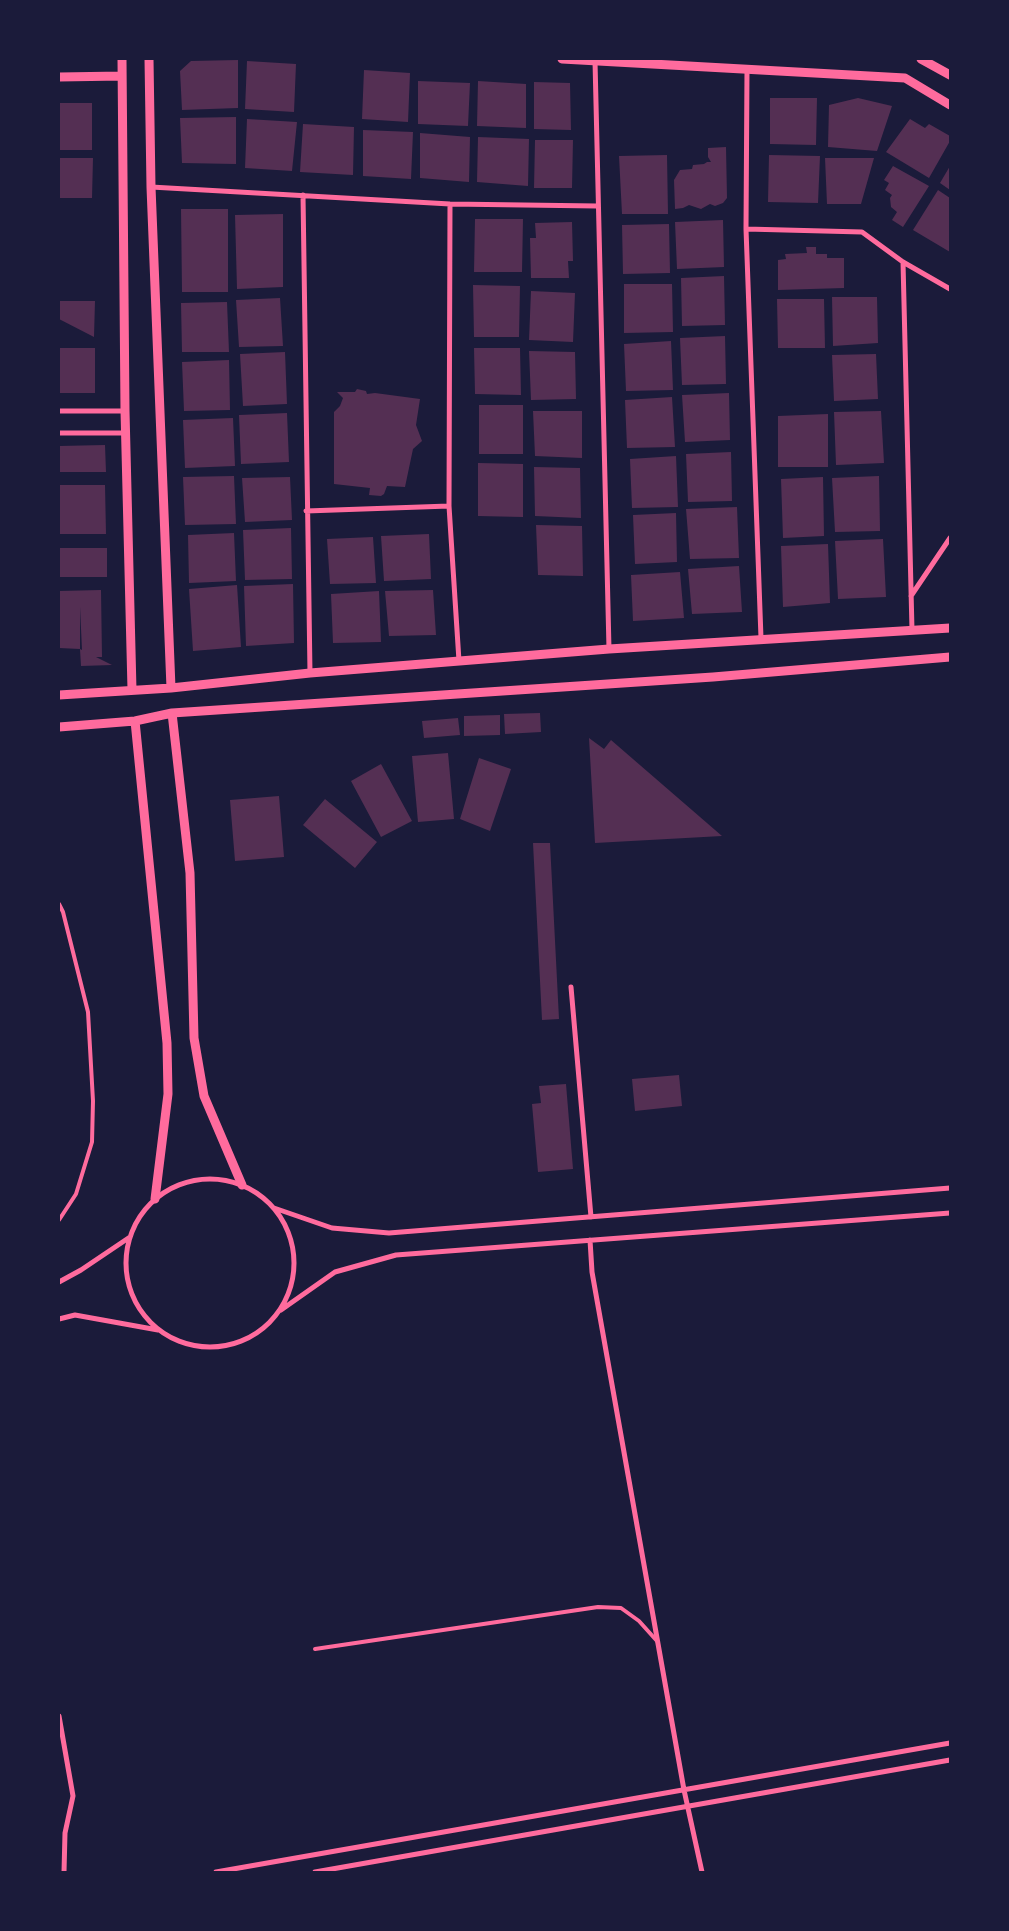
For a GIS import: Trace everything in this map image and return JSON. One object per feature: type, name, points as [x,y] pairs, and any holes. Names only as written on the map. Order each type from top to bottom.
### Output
[{"type":"street","points":[[122,59],[125,411],[132,690]]},
{"type":"street","points":[[150,59],[151,187],[171,688]]},
{"type":"street","points":[[562,59],[708,63],[748,70],[905,78],[950,105]]},
{"type":"street","points":[[922,59],[950,75]]},
{"type":"street","points":[[595,61],[609,649]]},
{"type":"street","points":[[748,70],[746,229],[761,638]]},
{"type":"street","points":[[59,77],[122,76]]},
{"type":"street","points":[[151,187],[450,204],[597,206]]},
{"type":"street","points":[[303,195],[306,511],[310,673]]},
{"type":"street","points":[[450,204],[449,506],[459,661]]},
{"type":"street","points":[[746,229],[862,232],[903,262],[950,289]]},
{"type":"street","points":[[903,262],[912,630]]},
{"type":"street","points":[[59,411],[125,411]]},
{"type":"street","points":[[59,433],[127,433]]},
{"type":"street","points":[[306,511],[449,506]]},
{"type":"street","points":[[911,596],[950,538]]},
{"type":"street","points":[[59,695],[171,688],[310,673],[609,649],[761,638],[950,628]]},
{"type":"street","points":[[59,727],[135,721],[172,713],[713,677],[950,657]]},
{"type":"street","points":[[172,713],[190,873],[194,1038],[204,1096],[242,1185]]},
{"type":"street","points":[[135,721],[167,1043],[168,1094],[155,1199]]},
{"type":"street","points":[[571,988],[591,1217]]},
{"type":"street","points":[[281,1310],[292,1285],[295,1258],[289,1231],[274,1208],[260,1195],[242,1185],[220,1180],[197,1180],[175,1187],[155,1199],[140,1216],[130,1237],[125,1262],[129,1288],[140,1311],[158,1330],[182,1344],[210,1348],[238,1344],[262,1331],[281,1310],[335,1272],[396,1255],[950,1213]]},
{"type":"street","points":[[274,1208],[332,1228],[389,1233],[950,1188]]},
{"type":"street","points":[[59,1282],[81,1270],[130,1237]]},
{"type":"street","points":[[590,1240],[592,1272],[684,1790],[702,1872]]},
{"type":"street","points":[[59,1319],[75,1315],[158,1330]]},
{"type":"street","points":[[59,1716],[73,1796],[65,1832],[64,1872]]},
{"type":"street","points":[[216,1872],[950,1743]]},
{"type":"street","points":[[315,1872],[950,1760]]},
{"type":"lane","points":[[59,904],[63,912],[88,1012],[93,1101],[92,1142],[76,1194],[59,1220]]},
{"type":"lane","points":[[314,1649],[598,1607],[621,1608],[639,1621],[658,1643]]},
{"type":"building","points":[[238,60],[238,108],[182,110],[180,71],[191,61]]},
{"type":"building","points":[[247,61],[296,64],[294,112],[245,109]]},
{"type":"building","points":[[364,70],[410,73],[408,122],[362,119]]},
{"type":"building","points":[[418,81],[470,83],[468,126],[418,124]]},
{"type":"building","points":[[478,81],[526,84],[526,128],[477,126]]},
{"type":"building","points":[[534,82],[570,83],[571,130],[534,129]]},
{"type":"building","points":[[770,98],[817,98],[816,145],[770,144]]},
{"type":"building","points":[[858,98],[892,106],[877,151],[828,147],[829,105]]},
{"type":"building","points":[[59,103],[92,103],[92,150],[59,150]]},
{"type":"building","points":[[236,117],[236,164],[182,163],[180,118]]},
{"type":"building","points":[[247,119],[297,122],[292,171],[245,168]]},
{"type":"building","points":[[910,119],[925,128],[929,124],[950,136],[950,141],[929,178],[886,152]]},
{"type":"building","points":[[303,124],[354,127],[353,175],[300,172]]},
{"type":"building","points":[[363,130],[413,132],[411,179],[363,176]]},
{"type":"building","points":[[420,133],[470,137],[469,182],[420,178]]},
{"type":"building","points":[[478,137],[529,139],[528,186],[477,182]]},
{"type":"building","points":[[535,140],[573,140],[572,188],[534,188]]},
{"type":"building","points":[[726,147],[727,198],[723,203],[715,206],[710,204],[701,209],[689,205],[675,209],[674,180],[680,170],[692,169],[693,165],[711,162],[708,157],[708,148]]},
{"type":"building","points":[[667,155],[668,214],[622,214],[619,156]]},
{"type":"building","points":[[769,155],[820,156],[818,203],[768,202]]},
{"type":"building","points":[[59,158],[93,158],[92,198],[59,198]]},
{"type":"building","points":[[825,158],[874,158],[861,204],[827,204]]},
{"type":"building","points":[[893,166],[929,186],[903,227],[892,220],[897,212],[891,207],[890,198],[892,195],[885,190],[889,183],[884,180]]},
{"type":"building","points":[[950,166],[950,190],[940,183]]},
{"type":"building","points":[[938,190],[950,198],[950,252],[913,230]]},
{"type":"building","points":[[181,209],[228,209],[228,292],[182,292]]},
{"type":"building","points":[[283,214],[283,287],[237,289],[235,215]]},
{"type":"building","points":[[475,219],[523,219],[522,272],[474,272]]},
{"type":"building","points":[[723,220],[724,267],[677,269],[675,222]]},
{"type":"building","points":[[572,222],[573,261],[568,261],[569,278],[531,278],[530,238],[536,238],[535,223]]},
{"type":"building","points":[[669,224],[670,273],[623,274],[622,225]]},
{"type":"building","points":[[806,247],[816,247],[816,254],[827,254],[827,258],[844,258],[844,288],[778,290],[778,260],[786,259],[785,254],[807,253]]},
{"type":"building","points":[[724,276],[725,325],[682,326],[681,278]]},
{"type":"building","points":[[624,284],[672,284],[673,332],[624,333]]},
{"type":"building","points":[[473,285],[520,286],[519,337],[474,337]]},
{"type":"building","points":[[531,291],[575,293],[573,342],[529,340]]},
{"type":"building","points":[[832,297],[877,297],[878,343],[833,346]]},
{"type":"building","points":[[280,298],[283,346],[239,347],[236,300]]},
{"type":"building","points":[[777,299],[824,299],[825,348],[778,348]]},
{"type":"building","points":[[59,301],[95,301],[94,337],[59,319]]},
{"type":"building","points":[[227,302],[229,352],[182,352],[181,303]]},
{"type":"building","points":[[725,336],[726,384],[682,385],[680,338]]},
{"type":"building","points":[[671,341],[673,390],[626,391],[624,344]]},
{"type":"building","points":[[59,348],[95,348],[95,393],[59,393]]},
{"type":"building","points":[[474,348],[520,348],[521,395],[475,394]]},
{"type":"building","points":[[529,351],[575,352],[576,399],[531,400]]},
{"type":"building","points":[[285,352],[287,404],[243,406],[240,354]]},
{"type":"building","points":[[876,354],[878,399],[834,401],[832,355]]},
{"type":"building","points":[[229,360],[230,410],[184,411],[182,362]]},
{"type":"building","points":[[357,389],[366,391],[367,394],[375,393],[420,399],[416,425],[422,441],[413,449],[405,487],[387,486],[384,494],[381,496],[369,495],[370,488],[334,484],[334,412],[340,406],[343,398],[337,392],[355,392]]},
{"type":"building","points":[[729,393],[730,440],[685,442],[682,395]]},
{"type":"building","points":[[672,397],[675,447],[627,448],[625,400]]},
{"type":"building","points":[[479,405],[523,405],[523,454],[479,454]]},
{"type":"building","points":[[533,411],[582,411],[582,458],[535,456]]},
{"type":"building","points":[[881,411],[884,463],[836,465],[834,412]]},
{"type":"building","points":[[287,413],[289,462],[241,464],[239,415]]},
{"type":"building","points":[[828,414],[828,467],[778,467],[778,416]]},
{"type":"building","points":[[233,418],[235,466],[185,468],[183,420]]},
{"type":"building","points":[[105,445],[106,472],[59,472],[59,446]]},
{"type":"building","points":[[731,452],[732,501],[688,502],[686,454]]},
{"type":"building","points":[[676,456],[678,507],[632,508],[630,459]]},
{"type":"building","points":[[478,463],[523,464],[523,517],[478,516]]},
{"type":"building","points":[[534,467],[580,468],[581,518],[535,516]]},
{"type":"building","points":[[234,476],[236,524],[185,525],[183,477]]},
{"type":"building","points":[[879,476],[880,531],[835,532],[832,478]]},
{"type":"building","points":[[290,477],[292,520],[245,522],[242,478]]},
{"type":"building","points":[[823,477],[824,536],[783,538],[781,479]]},
{"type":"building","points":[[59,485],[105,485],[106,534],[59,534]]},
{"type":"building","points":[[737,507],[739,558],[690,559],[686,509]]},
{"type":"building","points":[[676,513],[677,562],[635,564],[633,515]]},
{"type":"building","points":[[536,525],[582,526],[583,576],[538,575]]},
{"type":"building","points":[[291,528],[292,579],[245,580],[243,530]]},
{"type":"building","points":[[234,533],[236,581],[189,583],[188,535]]},
{"type":"building","points":[[429,534],[431,579],[384,581],[381,536]]},
{"type":"building","points":[[373,537],[376,583],[330,584],[327,539]]},
{"type":"building","points":[[883,539],[886,597],[838,599],[835,541]]},
{"type":"building","points":[[828,544],[830,603],[783,607],[781,546]]},
{"type":"building","points":[[59,548],[107,548],[107,577],[59,577]]},
{"type":"building","points":[[739,566],[742,612],[692,614],[688,569]]},
{"type":"building","points":[[680,572],[684,618],[633,621],[631,575]]},
{"type":"building","points":[[293,584],[294,643],[246,646],[244,586]]},
{"type":"building","points":[[237,585],[241,647],[193,651],[189,589]]},
{"type":"building","points":[[101,590],[102,657],[96,657],[112,665],[81,666],[80,649],[59,648],[59,591]],"holes":[[[80,607],[82,650],[80,649]]]},
{"type":"building","points":[[433,590],[436,635],[389,636],[385,591]]},
{"type":"building","points":[[379,591],[381,642],[333,643],[331,594]]},
{"type":"building","points":[[540,713],[541,732],[505,734],[504,714]]},
{"type":"building","points":[[500,715],[500,735],[464,736],[464,716]]},
{"type":"building","points":[[458,718],[460,735],[424,738],[422,721]]},
{"type":"building","points":[[589,738],[604,749],[611,740],[722,836],[595,843]]},
{"type":"building","points":[[448,753],[454,819],[418,822],[412,756]]},
{"type":"building","points":[[479,758],[511,769],[490,831],[460,819]]},
{"type":"building","points":[[381,764],[412,821],[381,837],[351,781]]},
{"type":"building","points":[[279,796],[284,857],[235,861],[230,800]]},
{"type":"building","points":[[325,799],[377,842],[355,868],[303,825]]},
{"type":"building","points":[[533,843],[550,843],[559,1019],[542,1020]]},
{"type":"building","points":[[679,1075],[682,1106],[635,1111],[632,1079]]},
{"type":"building","points":[[566,1084],[573,1169],[538,1172],[532,1104],[541,1103],[539,1086]]}]
